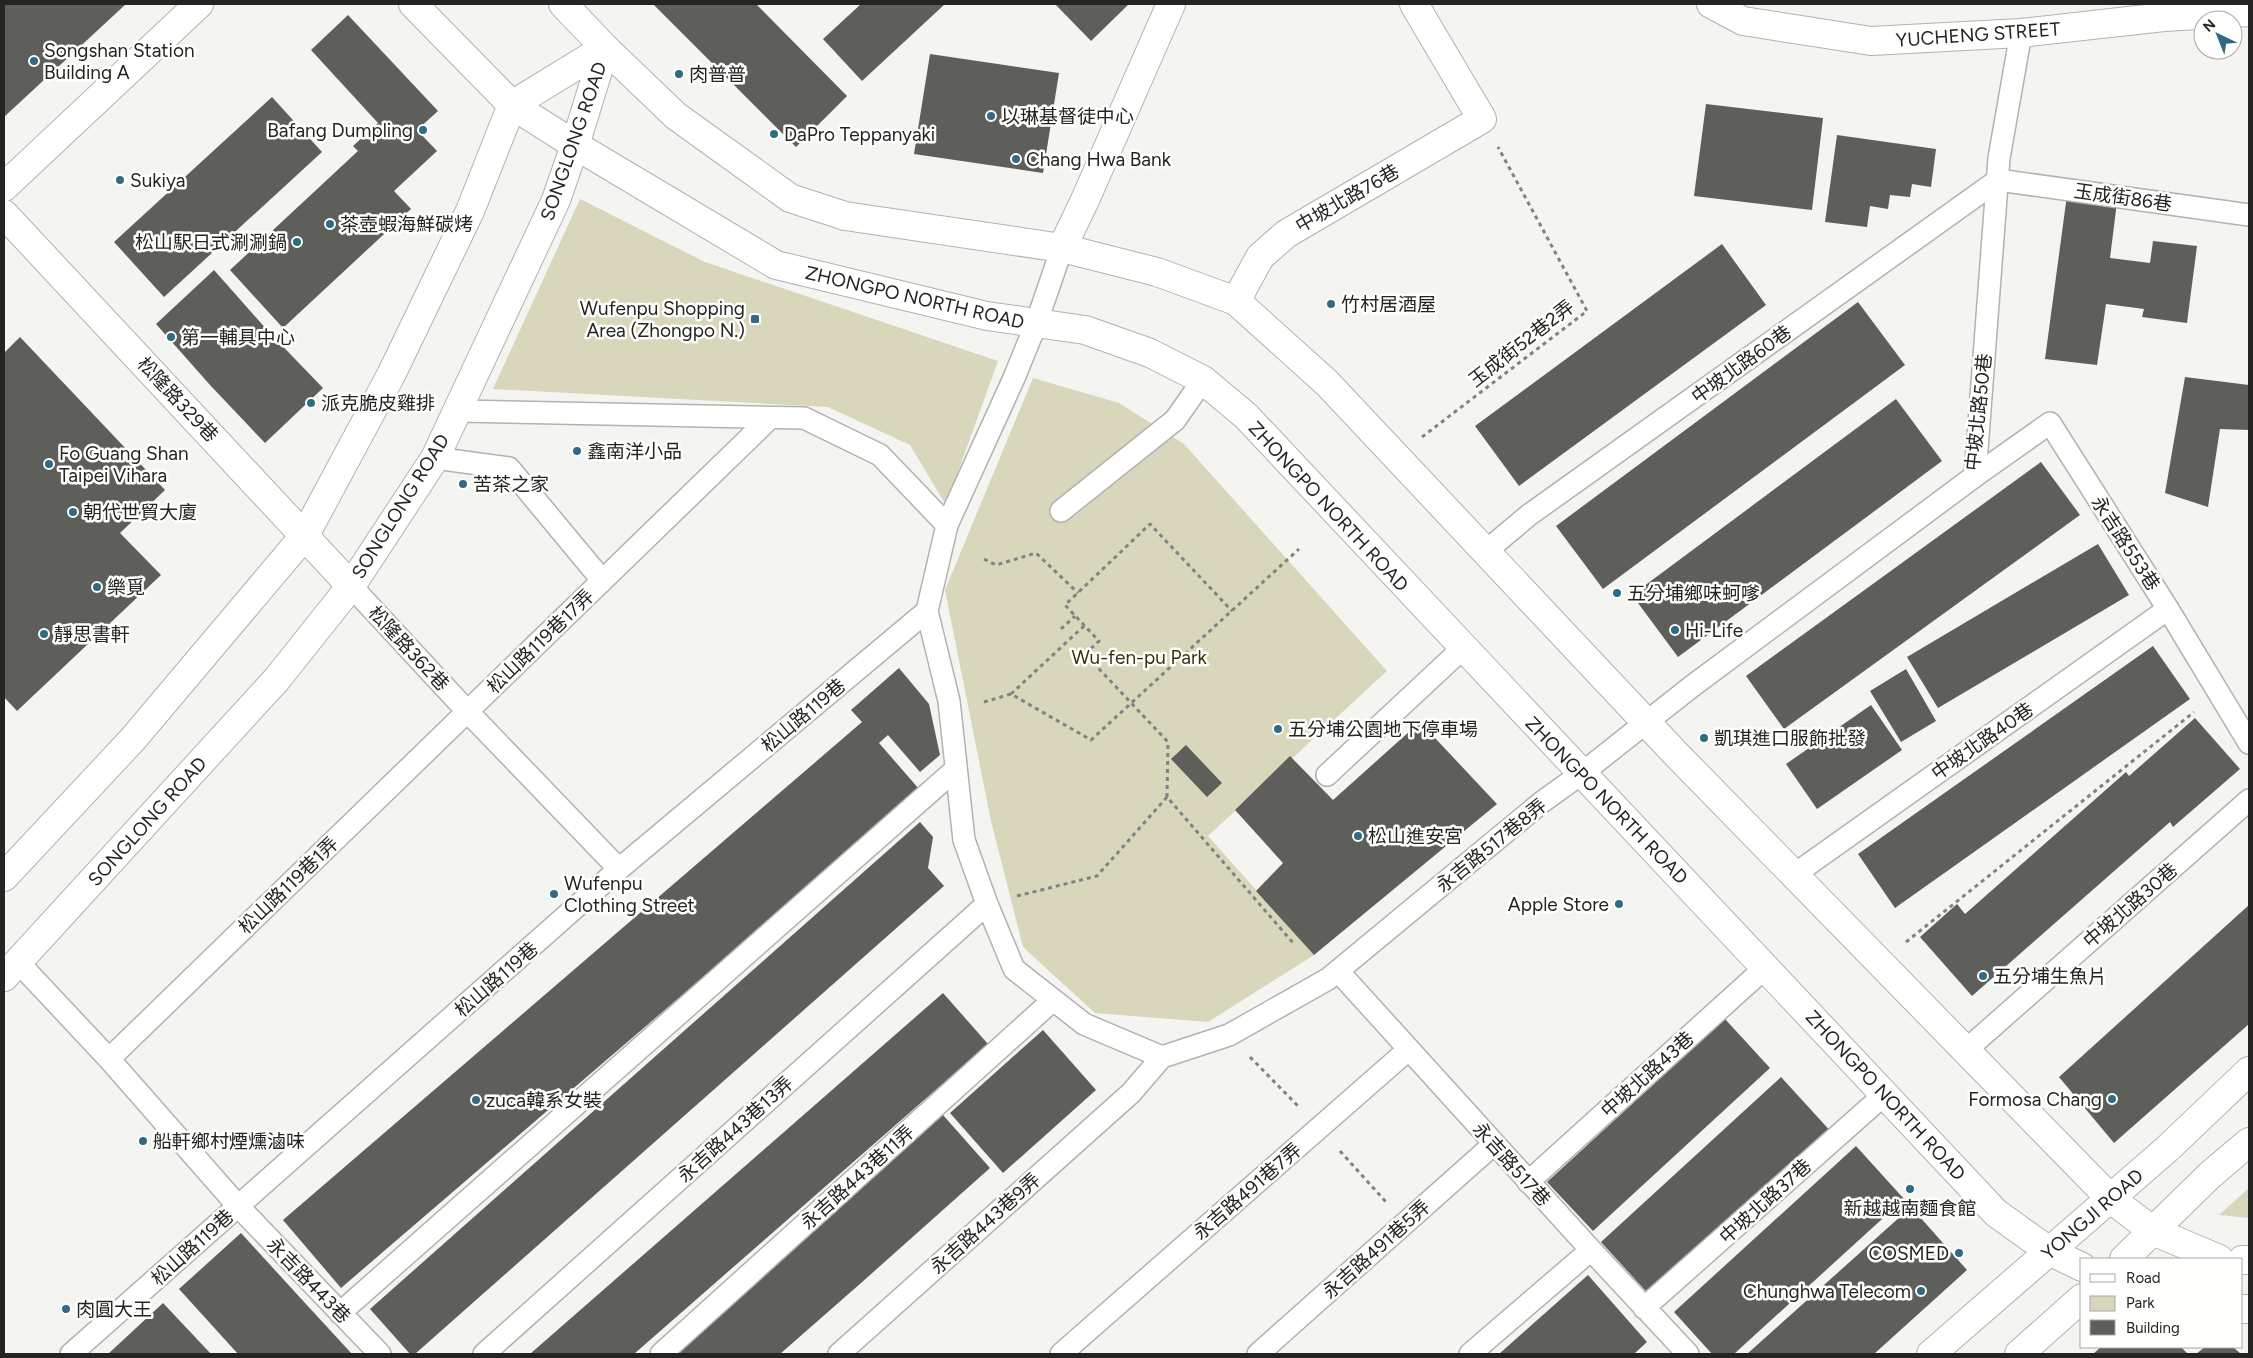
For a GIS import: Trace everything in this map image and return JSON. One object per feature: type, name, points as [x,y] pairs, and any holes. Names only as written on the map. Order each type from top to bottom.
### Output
[{"type":"street","points":[[4,187],[199,4]]},
{"type":"street","name":"ZHONGPO NORTH ROAD","points":[[413,4],[512,105],[575,145],[776,265],[987,316],[1085,330],[1150,353],[1202,380],[1219,392],[1246,416],[1581,774],[1766,967],[1996,1214],[2049,1250],[2080,1265]]},
{"type":"street","points":[[563,4],[605,48],[676,116],[790,198],[845,216],[1062,248],[1157,272],[1236,301],[1327,383],[1646,722],[2110,1199],[2153,1231],[2217,1258]]},
{"type":"street","points":[[1062,248],[1171,4]]},
{"type":"street","points":[[1414,4],[1482,119]]},
{"type":"street","name":"YUCHENG STREET","points":[[1711,4],[1743,21],[1871,41],[2021,33],[2164,17],[2249,12]]},
{"type":"street","name":"SONGLONG ROAD","points":[[512,105],[605,48]]},
{"type":"street","name":"SONGLONG ROAD","points":[[11,969],[277,679],[351,586],[435,458],[556,200],[605,48]]},
{"type":"street","points":[[4,877],[133,739],[305,535],[399,358],[470,211],[512,105]]},
{"type":"street","name":"中坡北路76巷","points":[[1236,301],[1260,257],[1286,234],[1482,119]]},
{"type":"street","name":"松隆路329巷","points":[[4,214],[351,586]]},
{"type":"street","name":"YONGJI ROAD","points":[[1931,1354],[2167,1149],[2249,1070]]},
{"type":"street","points":[[2125,1258],[2210,1175],[2249,1142]]},
{"type":"street","points":[[2019,1354],[2080,1300]]},
{"type":"lane","name":"中坡北路50巷","points":[[1646,722],[1975,476],[1999,158],[2021,33]]},
{"type":"lane","name":"玉成街86巷","points":[[1998,180],[2249,215]]},
{"type":"lane","name":"中坡北路60巷","points":[[1486,551],[1530,515],[1998,180]]},
{"type":"lane","points":[[1062,248],[1036,324],[946,525],[927,611],[948,700],[964,840],[987,904],[1014,969],[1052,1001],[1084,1024],[1162,1057]]},
{"type":"lane","points":[[1061,511],[1176,420],[1202,380]]},
{"type":"lane","points":[[457,411],[804,418],[880,455],[946,525]]},
{"type":"lane","name":"松山路119巷17弄","points":[[467,711],[770,418]]},
{"type":"lane","name":"永吉路553巷","points":[[1975,476],[2050,423],[2168,609],[2249,743]]},
{"type":"lane","points":[[435,458],[508,468],[602,580]]},
{"type":"lane","name":"松隆路362巷","points":[[351,586],[467,711]]},
{"type":"lane","name":"中坡北路40巷","points":[[1795,874],[2168,609]]},
{"type":"lane","name":"松山路119巷","points":[[71,1354],[619,869],[927,611]]},
{"type":"lane","points":[[1327,775],[1463,648]]},
{"type":"lane","points":[[467,711],[619,869]]},
{"type":"lane","name":"松山路119巷1弄","points":[[109,1059],[467,711]]},
{"type":"lane","name":"永吉路517巷8弄","points":[[1162,1057],[1228,1035],[1328,979],[1542,802],[1581,774],[1646,722]]},
{"type":"lane","points":[[340,1313],[956,769]]},
{"type":"lane","name":"中坡北路30巷","points":[[1966,1050],[2249,800]]},
{"type":"lane","name":"永吉路443巷13弄","points":[[484,1354],[987,904]]},
{"type":"lane","name":"中坡北路43巷","points":[[1528,1182],[1766,967]]},
{"type":"lane","points":[[11,969],[109,1059],[238,1206]]},
{"type":"lane","name":"永吉路517巷","points":[[1338,971],[1644,1308],[1676,1351]]},
{"type":"lane","name":"永吉路443巷11弄","points":[[661,1354],[1052,1001]]},
{"type":"lane","name":"永吉路491巷7弄","points":[[1062,1354],[1408,1050]]},
{"type":"lane","name":"永吉路443巷9弄","points":[[839,1354],[1131,1093],[1162,1057]]},
{"type":"lane","name":"中坡北路37巷","points":[[1644,1308],[1885,1094]]},
{"type":"lane","name":"永吉路491巷5弄","points":[[1258,1354],[1494,1144]]},
{"type":"lane","name":"永吉路443巷","points":[[238,1206],[380,1354]]},
{"type":"lane","points":[[1470,1354],[1591,1250]]},
{"type":"path","name":"玉成街52巷2弄","points":[[1396,457],[1587,310],[1482,119]]},
{"type":"path","points":[[987,904],[1097,876],[1167,797],[1168,742],[1085,654],[1099,641],[1065,605],[1150,524],[1232,611]]},
{"type":"path","points":[[1011,694],[1091,740],[1299,549]]},
{"type":"path","points":[[984,559],[996,565],[1036,553],[1078,592]]},
{"type":"path","points":[[1061,629],[1075,616]]},
{"type":"path","points":[[984,702],[1011,694],[1085,625]]},
{"type":"path","points":[[1880,963],[2218,693]]},
{"type":"path","points":[[1167,797],[1294,944]]},
{"type":"green space","points":[[580,199],[705,262],[998,361],[946,505],[910,445],[828,407],[493,389]]},
{"type":"green space","name":"Wu-fen-pu Park","points":[[1033,378],[1119,403],[1184,444],[1387,671],[1208,836],[1314,955],[1208,1022],[1095,1013],[1023,947],[991,821],[945,590]]},
{"type":"green space","points":[[2249,1188],[2249,1218],[2219,1215]]},
{"type":"building","name":"Songshan Station Building A","points":[[4,4],[126,4],[4,117]]},
{"type":"building","points":[[653,4],[756,4],[847,96],[796,147]]},
{"type":"building","points":[[861,4],[945,4],[862,81],[823,39]]},
{"type":"building","points":[[1055,4],[1129,4],[1091,41]]},
{"type":"building","points":[[348,15],[438,111],[417,130],[437,151],[394,191],[411,209],[283,328],[230,270],[358,151],[353,146],[378,123],[311,50]]},
{"type":"building","points":[[930,54],[1059,73],[1043,173],[914,154]]},
{"type":"building","points":[[272,97],[322,152],[164,297],[114,242]]},
{"type":"building","points":[[1706,104],[1823,118],[1812,210],[1694,196]]},
{"type":"building","points":[[1837,135],[1936,149],[1931,187],[1912,184],[1910,197],[1890,195],[1888,209],[1870,206],[1867,227],[1825,222]]},
{"type":"building","points":[[2067,195],[2117,202],[2110,258],[2150,263],[2153,241],[2197,246],[2187,323],[2142,317],[2144,309],[2106,304],[2097,365],[2045,359]]},
{"type":"building","points":[[1722,244],[1766,305],[1519,486],[1475,426]]},
{"type":"building","points":[[214,270],[268,331],[323,388],[265,443],[156,324]]},
{"type":"building","points":[[1858,302],[1905,365],[1603,589],[1556,526]]},
{"type":"building","name":"朝代世貿大廈","points":[[20,337],[165,490],[120,533],[161,575],[17,711],[4,697],[4,353]]},
{"type":"building","points":[[2185,377],[2249,385],[2249,430],[2220,429],[2208,507],[2165,493]]},
{"type":"building","points":[[1896,399],[1942,461],[1678,657],[1632,595]]},
{"type":"building","points":[[2041,462],[2080,515],[1784,729],[1746,676]]},
{"type":"building","points":[[2098,544],[2129,595],[1938,708],[1907,657]]},
{"type":"building","points":[[2153,646],[2190,699],[1895,908],[1858,854]]},
{"type":"building","points":[[899,668],[929,704],[940,755],[920,772],[888,735],[879,743],[919,789],[894,813],[341,1288],[283,1220],[862,722],[851,710]]},
{"type":"building","points":[[1906,669],[1936,721],[1901,742],[1870,691]]},
{"type":"building","points":[[1871,705],[1902,750],[1817,809],[1786,764]]},
{"type":"building","points":[[2195,718],[2240,769],[2173,827],[2170,822],[1972,996],[1920,937],[1957,904],[1965,914],[2126,772],[2129,776]]},
{"type":"building","name":"松山進安宮","points":[[1420,722],[1497,804],[1314,955],[1256,891],[1283,863],[1235,810],[1290,756],[1333,800]]},
{"type":"building","points":[[1186,745],[1222,783],[1207,797],[1171,759]]},
{"type":"building","points":[[920,822],[933,837],[928,868],[944,886],[415,1354],[410,1354],[370,1309]]},
{"type":"building","points":[[2249,905],[2249,1024],[2114,1143],[2059,1077]]},
{"type":"building","points":[[943,993],[988,1044],[634,1354],[530,1354]]},
{"type":"building","points":[[1725,1019],[1770,1068],[1593,1231],[1547,1182]]},
{"type":"building","points":[[1043,1030],[1096,1090],[1003,1173],[950,1113]]},
{"type":"building","points":[[1781,1077],[1834,1135],[1654,1300],[1601,1242]]},
{"type":"building","points":[[943,1115],[990,1168],[780,1354],[675,1354]]},
{"type":"building","points":[[1856,1146],[1904,1199],[1734,1354],[1712,1354],[1674,1312]]},
{"type":"building","points":[[1911,1207],[1967,1270],[1874,1354],[1747,1354]]},
{"type":"building","points":[[241,1233],[352,1354],[238,1354],[179,1289]]},
{"type":"building","points":[[1588,1275],[1647,1342],[1634,1354],[1499,1354]]},
{"type":"building","points":[[163,1303],[211,1354],[108,1354]]},
{"type":"building","points":[[2100,1348],[2182,1348],[2188,1354],[2093,1354]]},
{"type":"building","points":[[2204,1348],[2234,1348],[2241,1354],[2196,1354]]},
{"type":"place","name":"Songshan Station Building A","points":[[34,61]]},
{"type":"place","name":"肉普普","points":[[679,74]]},
{"type":"place","name":"以琳基督徒中心","points":[[991,116]]},
{"type":"place","name":"Bafang Dumpling","points":[[423,130]]},
{"type":"place","name":"DaPro Teppanyaki","points":[[774,134]]},
{"type":"place","name":"Chang Hwa Bank","points":[[1016,159]]},
{"type":"place","name":"Sukiya","points":[[120,180]]},
{"type":"place","name":"茶壺蝦海鮮碳烤","points":[[330,224]]},
{"type":"place","name":"松山駅日式涮涮鍋","points":[[297,242]]},
{"type":"place","name":"竹村居酒屋","points":[[1331,304]]},
{"type":"place","name":"Wufenpu Shopping Area (Zhongpo N.)","points":[[755,319]]},
{"type":"place","name":"第一輔具中心","points":[[171,337]]},
{"type":"place","name":"派克脆皮雞排","points":[[311,403]]},
{"type":"place","name":"鑫南洋小品","points":[[577,451]]},
{"type":"place","name":"Fo Guang Shan Taipei Vihara","points":[[49,464]]},
{"type":"place","name":"苦茶之家","points":[[463,484]]},
{"type":"place","name":"朝代世貿大廈","points":[[73,512]]},
{"type":"place","name":"樂覓","points":[[97,587]]},
{"type":"place","name":"五分埔鄉味蚵嗲","points":[[1617,593]]},
{"type":"place","name":"Hi-Life","points":[[1675,630]]},
{"type":"place","name":"靜思書軒","points":[[44,634]]},
{"type":"place","name":"五分埔公園地下停車場","points":[[1278,729]]},
{"type":"place","name":"凱琪進口服飾批發","points":[[1704,738]]},
{"type":"place","name":"松山進安宮","points":[[1358,836]]},
{"type":"place","name":"Wufenpu Clothing Street","points":[[554,894]]},
{"type":"place","name":"Apple Store","points":[[1619,904]]},
{"type":"place","name":"五分埔生魚片","points":[[1983,976]]},
{"type":"place","name":"Formosa Chang","points":[[2112,1099]]},
{"type":"place","name":"zuca韓系女裝","points":[[476,1100]]},
{"type":"place","name":"船軒鄉村煙燻滷味","points":[[143,1141]]},
{"type":"place","name":"新越越南麵食館","points":[[1910,1189]]},
{"type":"place","name":"COSMED","points":[[1959,1253]]},
{"type":"place","name":"Chunghwa Telecom","points":[[1921,1291]]},
{"type":"place","name":"肉圓大王","points":[[66,1309]]}]
